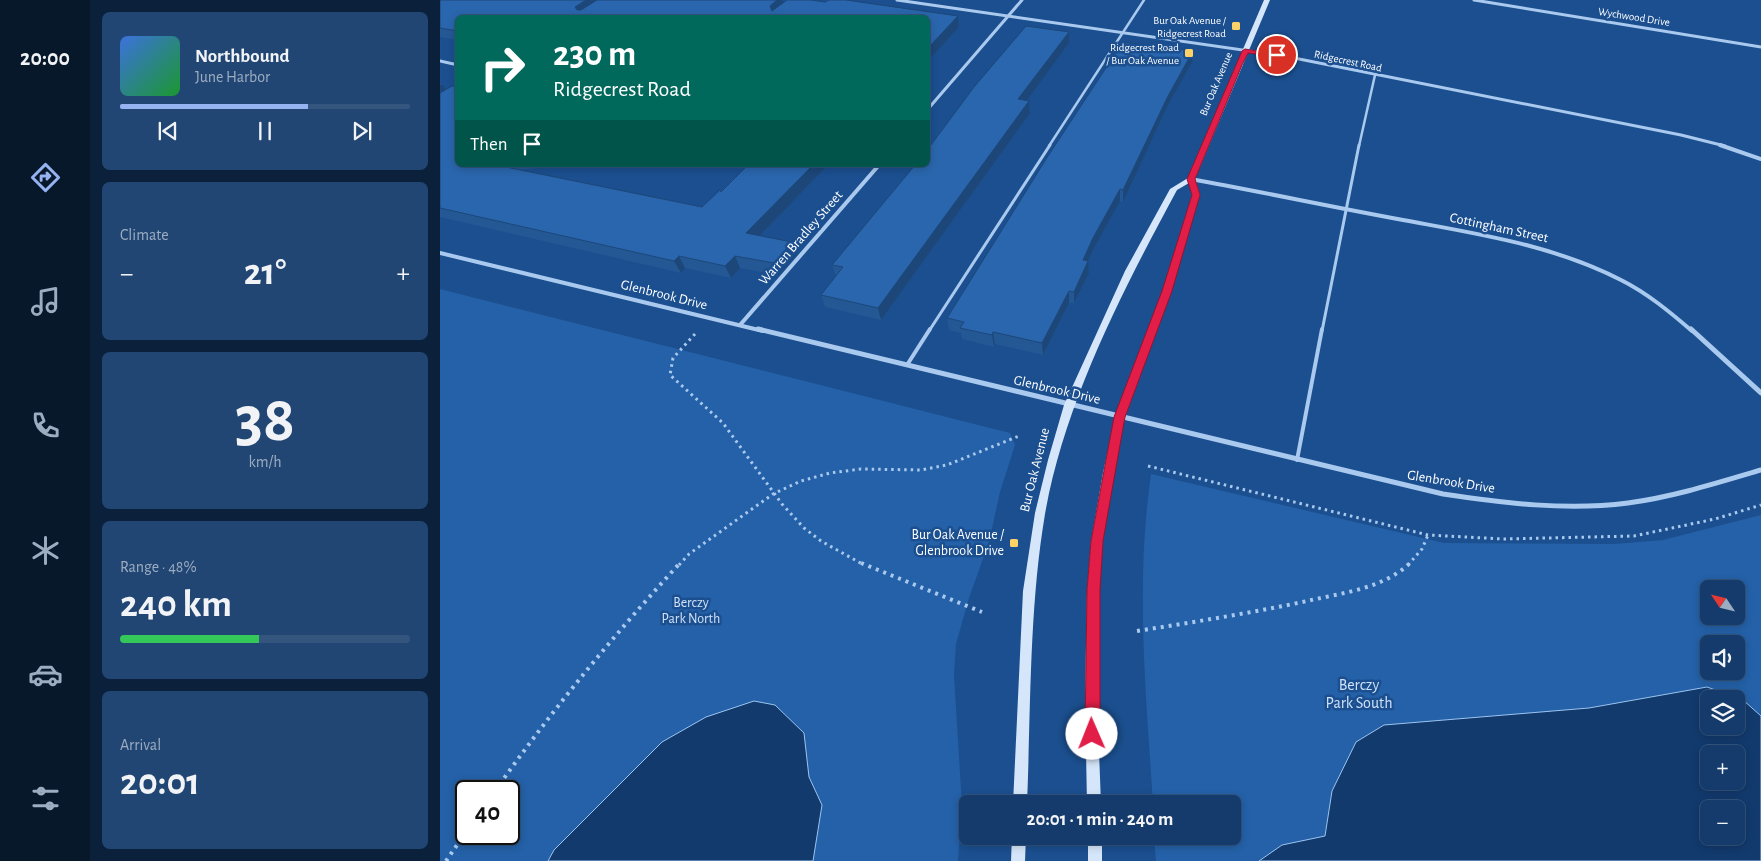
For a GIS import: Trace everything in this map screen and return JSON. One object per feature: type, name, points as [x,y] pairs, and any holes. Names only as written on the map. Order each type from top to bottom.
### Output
[{"type":"street","name":"Ridgecrest Road","points":[[897,0],[1284,56],[1706,140],[1761,159]]},
{"type":"street","points":[[930,107],[1022,0]]},
{"type":"street","name":"Bur Oak Avenue","points":[[1020,795],[1029,591],[1040,513],[1069,405],[1130,271],[1174,189],[1191,179],[1267,0]]},
{"type":"street","name":"Wychwood Drive","points":[[1474,0],[1761,47]]},
{"type":"street","points":[[440,61],[455,64]]},
{"type":"street","name":"Warren Bradley Street","points":[[740,325],[877,167]]},
{"type":"street","name":"Bur Oak Avenue","points":[[1094,795],[1093,590],[1097,541],[1120,417],[1167,291],[1196,195],[1191,179]]},
{"type":"street","name":"Cottingham Street","points":[[1191,179],[1537,245],[1596,268],[1652,300],[1714,350],[1761,393]]},
{"type":"street","name":"Glenbrook Drive","points":[[440,253],[1296,460],[1453,496],[1482,500],[1575,505],[1614,504],[1654,498],[1761,470]]},
{"type":"street","points":[[1018,861],[1019,845]]},
{"type":"street","points":[[1095,845],[1095,861]]},
{"type":"lane","points":[[907,366],[1144,0]]},
{"type":"lane","points":[[1296,460],[1345,209],[1376,75]]},
{"type":"path","points":[[696,333],[672,358],[670,374],[723,423],[773,494],[805,528],[832,548],[877,570],[982,612]]},
{"type":"path","points":[[503,780],[542,724],[624,624],[689,554],[773,494],[801,481],[830,473],[861,469],[921,470],[947,464],[1020,436]]},
{"type":"path","points":[[1137,631],[1280,606],[1349,591],[1388,579],[1407,567],[1424,547],[1428,535]]},
{"type":"path","points":[[446,861],[457,845]]},
{"type":"green space","name":"Berczy Park North","points":[[440,289],[1010,433],[1015,445],[1000,492],[989,542],[969,598],[956,644],[954,675],[961,795],[959,795],[958,861],[440,861]]},
{"type":"green space","name":"Berczy Park South","points":[[1151,474],[1444,543],[1614,544],[1663,540],[1761,515],[1761,861],[1156,861],[1155,845],[1241,845],[1241,795],[1152,795],[1143,639],[1144,556]]},
{"type":"shaded area","points":[[1707,687],[1715,690],[1700,690],[1700,735],[1745,735],[1745,702],[1761,716],[1761,861],[1259,861],[1282,845],[1325,836],[1332,791],[1356,742],[1384,725],[1589,708]]},
{"type":"shaded area","points":[[754,701],[775,705],[804,733],[809,777],[822,805],[813,861],[548,861],[554,850],[662,742],[706,717]]},
{"type":"building","points":[[440,0],[586,0],[575,7],[577,10],[581,10],[597,0],[777,0],[770,6],[772,11],[787,0],[825,2],[829,0],[846,0],[958,16],[930,46],[930,15],[455,15],[455,30],[440,28]]},
{"type":"building","points":[[1026,26],[1069,32],[1018,99],[1029,101],[878,308],[821,295],[843,267],[832,265],[913,167],[930,167],[930,146],[974,87]]},
{"type":"building","points":[[1123,42],[1193,51],[1168,96],[1123,190],[1120,189],[1093,238],[1083,260],[1088,261],[1074,292],[1069,291],[1042,343],[993,332],[992,335],[960,328],[964,322],[947,318],[1048,156]]},
{"type":"building","points":[[452,86],[455,86],[455,167],[506,167],[702,207],[720,190],[721,192],[746,167],[811,167],[746,233],[792,242],[774,263],[735,256],[725,266],[679,256],[674,261],[440,208],[440,93]]},
{"type":"place","name":"Bur Oak Avenue / Ridgecrest Road","points":[[1236,26]]},
{"type":"place","name":"Ridgecrest Road / Bur Oak Avenue","points":[[1189,53]]},
{"type":"place","name":"Bur Oak Avenue / Glenbrook Drive","points":[[1014,543]]},
{"type":"route","points":[[1092,734],[1093,590],[1097,541],[1108,473],[1120,417],[1167,291],[1187,219],[1196,195],[1191,179],[1245,51],[1277,55]]}]
